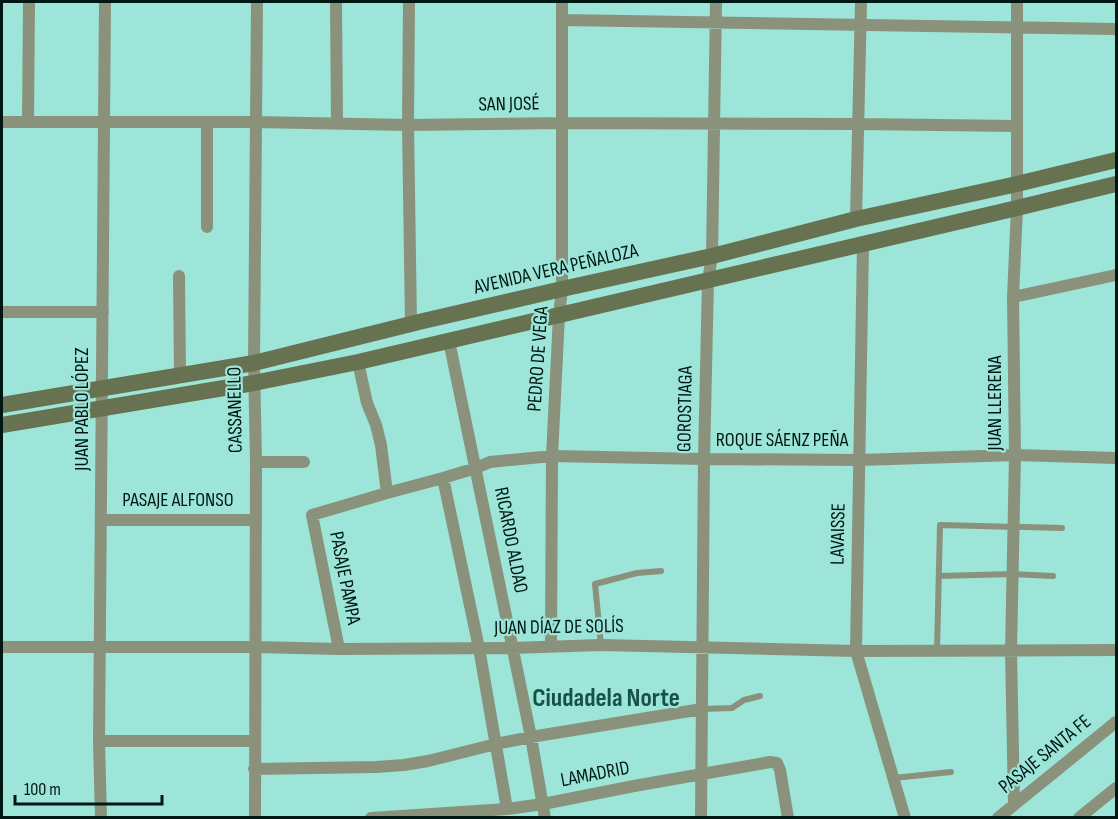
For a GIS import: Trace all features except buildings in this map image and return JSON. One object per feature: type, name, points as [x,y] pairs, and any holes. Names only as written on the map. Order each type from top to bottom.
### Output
[{"type":"main road","name":"AVENIDA VERA PEÑALOZA","points":[[2,405],[254,363],[411,324],[712,256],[856,219],[1116,160]]},
{"type":"main road","points":[[2,425],[254,383],[358,362],[1116,184]]},
{"type":"street","points":[[28,122],[29,2]]},
{"type":"street","name":"JUAN PABLO LÓPEZ","points":[[101,818],[99,741],[105,2]]},
{"type":"street","name":"CASSANELLO","points":[[255,818],[254,363],[257,2]]},
{"type":"street","points":[[336,2],[337,123]]},
{"type":"street","points":[[409,2],[411,324]]},
{"type":"street","name":"PEDRO DE VEGA","points":[[551,646],[552,456],[562,289],[562,2]]},
{"type":"street","name":"GOROSTIAGA","points":[[701,818],[704,459],[708,281],[712,256],[716,2]]},
{"type":"street","points":[[856,219],[861,2]]},
{"type":"street","name":"JUAN LLERENA","points":[[1014,804],[1011,651],[1015,455],[1013,297],[1017,208],[1017,2]]},
{"type":"street","points":[[562,20],[1116,28]]},
{"type":"street","name":"SAN JOSÉ","points":[[2,122],[1017,126]]},
{"type":"street","points":[[207,122],[207,226]]},
{"type":"street","name":"LAVAISSE","points":[[862,244],[856,651],[905,818]]},
{"type":"street","points":[[1013,297],[1116,275]]},
{"type":"street","points":[[179,276],[180,376]]},
{"type":"street","points":[[2,312],[103,312]]},
{"type":"street","name":"RICARDO ALDAO","points":[[449,341],[531,737],[545,818]]},
{"type":"street","points":[[358,362],[367,403],[381,445],[387,493]]},
{"type":"street","name":"ROQUE SÁENZ PEÑA","points":[[312,515],[443,478],[490,462],[552,456],[859,460],[1015,455],[1116,458]]},
{"type":"street","points":[[256,462],[304,462]]},
{"type":"street","points":[[443,478],[479,648],[507,809]]},
{"type":"street","name":"PASAJE PAMPA","points":[[312,515],[339,649]]},
{"type":"street","name":"PASAJE ALFONSO","points":[[101,520],[256,520]]},
{"type":"street","name":"JUAN DÍAZ DE SOLÍS","points":[[2,647],[339,649],[602,645],[856,651],[1116,650]]},
{"type":"street","points":[[254,769],[404,765],[531,737],[702,709]]},
{"type":"street","name":"PASAJE SANTA FE","points":[[998,818],[1116,722]]},
{"type":"street","points":[[99,741],[254,741]]},
{"type":"street","name":"LAMADRID","points":[[371,818],[485,814],[770,762],[777,763],[780,770],[788,818]]},
{"type":"street","points":[[1083,816],[1116,788]]},
{"type":"lane","points":[[937,651],[940,525],[1062,528]]},
{"type":"lane","points":[[602,645],[595,584],[637,573],[661,571]]},
{"type":"lane","points":[[939,576],[1012,574],[1053,576]]},
{"type":"lane","points":[[702,709],[732,708],[744,700],[760,696]]},
{"type":"lane","points":[[894,778],[951,772]]},
{"type":"district","name":"Ciudadela Norte","points":[[606,698]]}]
